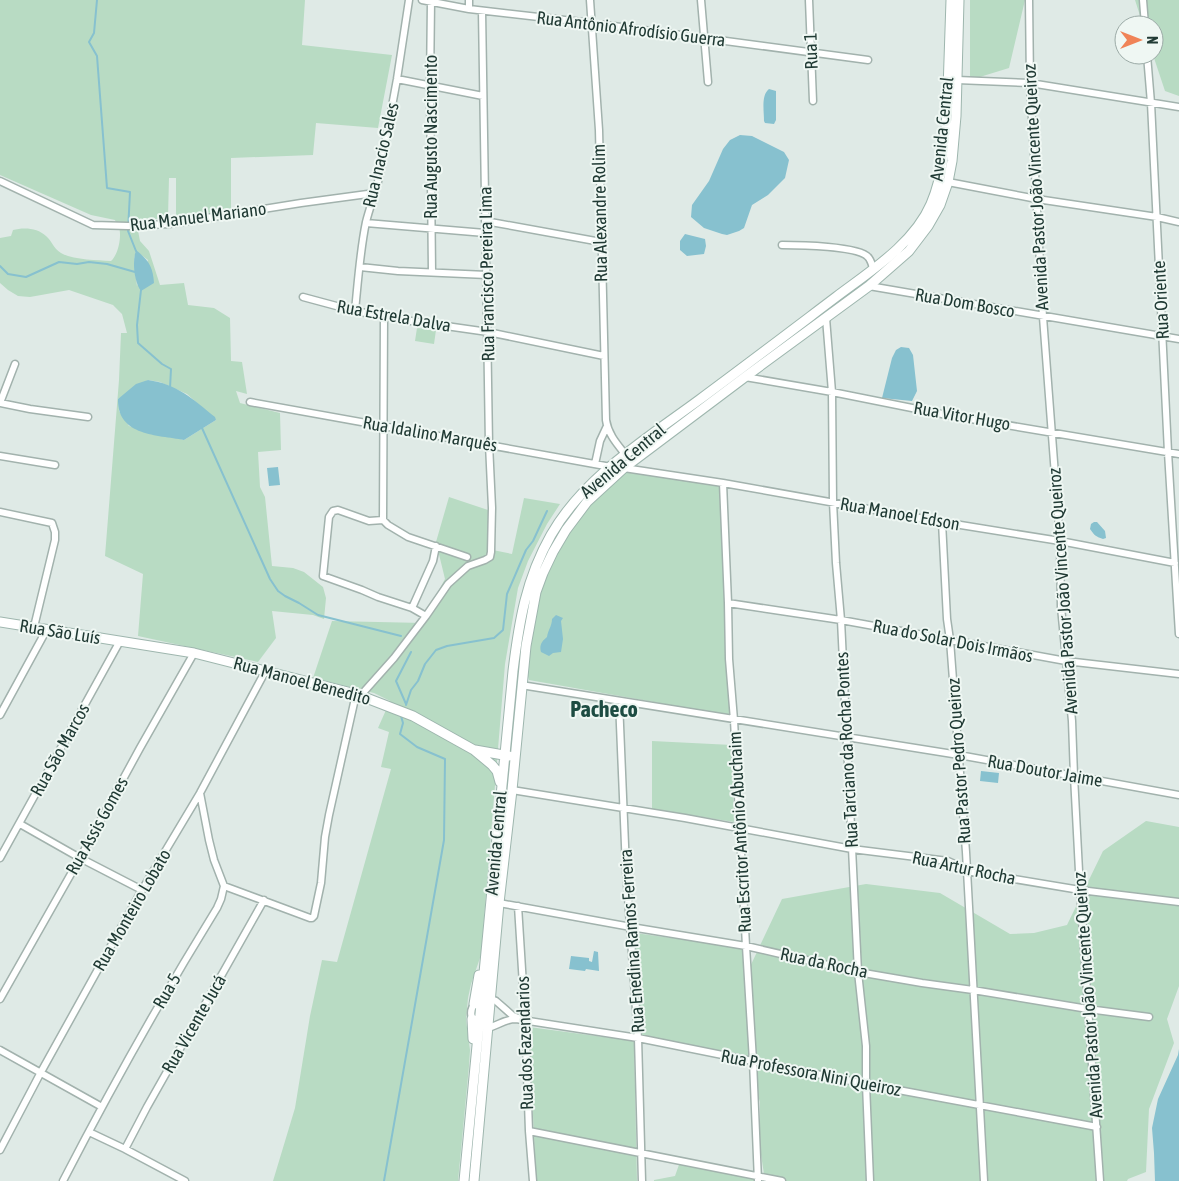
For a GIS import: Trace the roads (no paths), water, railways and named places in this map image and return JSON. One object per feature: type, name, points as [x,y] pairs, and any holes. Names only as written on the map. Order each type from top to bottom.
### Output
[{"type":"main road","name":"Avenida Central","points":[[474,1181],[488,1027],[485,955],[505,743],[516,644],[523,606],[533,575],[550,537],[564,515],[586,488],[625,454],[873,268],[907,239],[917,227],[930,205],[938,185],[942,164],[945,142],[951,0]]},
{"type":"main road","name":"Avenida Central","points":[[487,999],[492,986],[526,646],[536,592],[549,559],[566,530],[587,502],[624,468],[869,286],[909,252],[924,232],[935,216],[948,182],[954,145],[959,0]]},
{"type":"main road","name":"Rua São Luís","points":[[0,622],[120,641]]},
{"type":"main road","name":"Rua Manoel Benedito","points":[[120,641],[194,653],[358,694],[413,716],[474,750],[497,771],[502,786]]},
{"type":"main road","points":[[487,752],[498,750],[505,743]]},
{"type":"main road","name":"Rua Manoel Benedito","points":[[474,750],[515,757]]},
{"type":"main road","points":[[474,1004],[478,979],[485,955]]},
{"type":"main road","points":[[492,986],[494,996],[499,1005]]},
{"type":"main road","points":[[472,1019],[475,1062]]},
{"type":"main road","name":"Avenida Central","points":[[464,1181],[475,1062],[488,1027]]},
{"type":"street","name":"Rua Inacio Sales","points":[[355,311],[366,223],[370,204],[375,193],[398,79],[410,0]]},
{"type":"street","name":"Rua Antônio Afrodísio Guerra","points":[[422,0],[469,10],[591,23],[868,60]]},
{"type":"street","points":[[469,0],[469,10]]},
{"type":"street","name":"Rua Alexandre Rolim","points":[[590,0],[599,130],[605,410],[607,426],[625,454]]},
{"type":"street","points":[[701,0],[708,82]]},
{"type":"street","name":"Rua 1","points":[[809,0],[813,101]]},
{"type":"street","name":"Avenida Pastor João Vincente Queiroz","points":[[1028,0],[1030,83],[1043,316],[1060,541],[1061,607],[1072,721],[1080,890],[1100,1181]]},
{"type":"street","points":[[1143,0],[1144,15]]},
{"type":"street","name":"Rua Augusto Nascimento","points":[[430,1],[432,272]]},
{"type":"street","name":"Rua Francisco Pereira Lima","points":[[426,616],[448,584],[468,566],[490,557],[491,552],[482,11]]},
{"type":"street","name":"Rua Oriente","points":[[1148,65],[1179,634]]},
{"type":"street","points":[[398,79],[483,96]]},
{"type":"street","points":[[957,80],[1030,83],[1179,107]]},
{"type":"street","name":"Rua Manuel Mariano","points":[[0,181],[93,225],[110,226],[169,224],[375,193]]},
{"type":"street","points":[[948,182],[1037,199],[1179,222]]},
{"type":"street","points":[[486,221],[601,242]]},
{"type":"street","points":[[366,223],[486,233]]},
{"type":"street","points":[[782,245],[822,246],[850,250],[869,258],[873,268]]},
{"type":"street","points":[[360,267],[398,271],[487,275]]},
{"type":"street","name":"Rua Dom Bosco","points":[[869,286],[1179,339]]},
{"type":"street","name":"Rua Estrela Dalva","points":[[303,297],[355,311],[488,332],[604,356]]},
{"type":"street","points":[[384,316],[384,520],[388,525],[408,536],[467,557]]},
{"type":"street","name":"Rua Tarciano da Rocha Pontes","points":[[826,318],[832,392],[833,502],[841,620],[858,972],[866,1046],[870,1181]]},
{"type":"street","points":[[15,364],[0,403],[88,417]]},
{"type":"street","name":"Rua Vitor Hugo","points":[[745,377],[947,415],[1179,454]]},
{"type":"street","name":"Rua Idalino Marquês","points":[[250,402],[610,467]]},
{"type":"street","name":"Rua Alexandre Rolim","points":[[595,464],[600,441],[607,426]]},
{"type":"street","points":[[0,456],[55,465]]},
{"type":"street","name":"Rua Manoel Edson","points":[[624,468],[723,483],[1060,541],[1175,563]]},
{"type":"street","name":"Rua Escritor Antônio Abuchaim","points":[[723,483],[729,659],[754,1061],[758,1179]]},
{"type":"street","points":[[200,793],[214,860],[224,886],[312,918],[321,883],[329,815],[358,694],[394,658],[426,616],[412,608],[322,576],[329,516],[333,512],[338,510],[369,521],[384,520]]},
{"type":"street","points":[[0,512],[52,523],[55,532],[55,540],[34,627]]},
{"type":"street","name":"Rua Pastor Pedro Queiroz","points":[[942,522],[947,618],[959,755],[984,1181]]},
{"type":"street","points":[[412,608],[433,561],[436,546]]},
{"type":"street","name":"Rua do Solar Dois Irmãos","points":[[728,603],[841,620],[1066,662],[1179,674]]},
{"type":"street","points":[[0,716],[47,629]]},
{"type":"street","name":"Rua São Marcos","points":[[0,858],[120,641]]},
{"type":"street","name":"Rua Assis Gomes","points":[[0,999],[194,653]]},
{"type":"street","name":"Rua Monteiro Lobato","points":[[0,1150],[41,1072],[142,890],[200,793],[266,670]]},
{"type":"street","name":"Rua Doutor Jaime","points":[[521,685],[959,755],[1179,795]]},
{"type":"street","name":"Rua Enedina Ramos Ferreira","points":[[619,701],[625,808],[626,869],[638,1038],[642,1181]]},
{"type":"street","name":"Rua Artur Rocha","points":[[512,790],[852,848],[948,861],[966,871],[1080,890],[1179,902]]},
{"type":"street","points":[[20,824],[142,890]]},
{"type":"street","name":"Rua 5","points":[[62,1181],[188,955],[217,908],[224,886]]},
{"type":"street","name":"Rua Vicente Jucá","points":[[125,1149],[264,900]]},
{"type":"street","name":"Rua da Rocha","points":[[499,903],[746,946],[858,972],[1088,1010],[1149,1018]]},
{"type":"street","name":"Rua dos Fazendarios","points":[[518,906],[526,1021],[529,1131],[533,1181]]},
{"type":"street","points":[[487,999],[499,1005],[513,1016],[526,1021],[512,1019],[488,1027],[472,1019],[472,1010],[477,1001],[487,999]]},
{"type":"street","points":[[488,1027],[501,1018],[499,1005]]},
{"type":"street","name":"Rua Professora Nini Queiroz","points":[[526,1021],[638,1038],[866,1084],[1096,1127]]},
{"type":"street","points":[[0,1050],[102,1107]]},
{"type":"street","points":[[529,1131],[642,1153],[758,1179],[782,1181]]},
{"type":"street","points":[[88,1132],[125,1149],[185,1181]]},
{"type":"water","points":[[769,89],[776,91],[776,120],[774,124],[765,123],[764,121],[764,99]]},
{"type":"water","points":[[740,135],[752,136],[784,152],[789,160],[785,178],[768,195],[752,205],[744,228],[727,235],[704,228],[691,217],[692,205],[709,181],[723,149],[730,140]]},
{"type":"water","points":[[685,234],[705,239],[704,254],[687,256],[680,250],[680,241]]},
{"type":"water","points":[[136,250],[149,264],[154,283],[141,291],[134,271]]},
{"type":"water","points":[[901,347],[909,348],[913,355],[917,391],[912,401],[882,398],[892,358],[896,350]]},
{"type":"water","points":[[148,380],[168,385],[184,393],[215,417],[216,420],[184,440],[151,435],[131,427],[119,411],[118,399],[136,384]]},
{"type":"water","points":[[278,467],[280,485],[269,486],[267,468]]},
{"type":"water","points":[[1097,522],[1105,531],[1106,538],[1103,539],[1095,536],[1090,529],[1091,524]]},
{"type":"water","points":[[556,615],[563,618],[561,621],[563,639],[561,652],[553,653],[549,656],[540,650],[542,642],[547,637],[552,619]]},
{"type":"water","points":[[981,771],[999,773],[998,783],[980,781]]},
{"type":"water","points":[[594,951],[598,952],[599,971],[569,969],[571,956],[589,958],[589,961],[592,962]]},
{"type":"water","points":[[1179,1049],[1179,1181],[1155,1181],[1152,1128],[1158,1099]]},
{"type":"waterway","points":[[97,0],[94,33],[89,42],[97,56],[107,188],[130,192],[128,231],[136,251]]},
{"type":"waterway","points":[[0,266],[8,274],[26,277],[59,262],[107,264],[135,272]]},
{"type":"waterway","points":[[141,290],[137,325],[138,343],[162,364],[171,369],[170,388]]},
{"type":"waterway","points":[[202,428],[270,579],[278,591],[318,615],[401,636]]},
{"type":"waterway","points":[[406,705],[411,690],[418,681],[425,664],[436,650],[447,646],[494,638],[503,630],[507,594],[526,550],[533,541],[547,511]]},
{"type":"waterway","points":[[406,704],[396,681],[411,652]]},
{"type":"waterway","points":[[384,1181],[444,840],[445,759],[417,747],[400,734],[403,723],[401,716]]},
{"type":"district","name":"Pacheco","points":[[604,709]]}]
